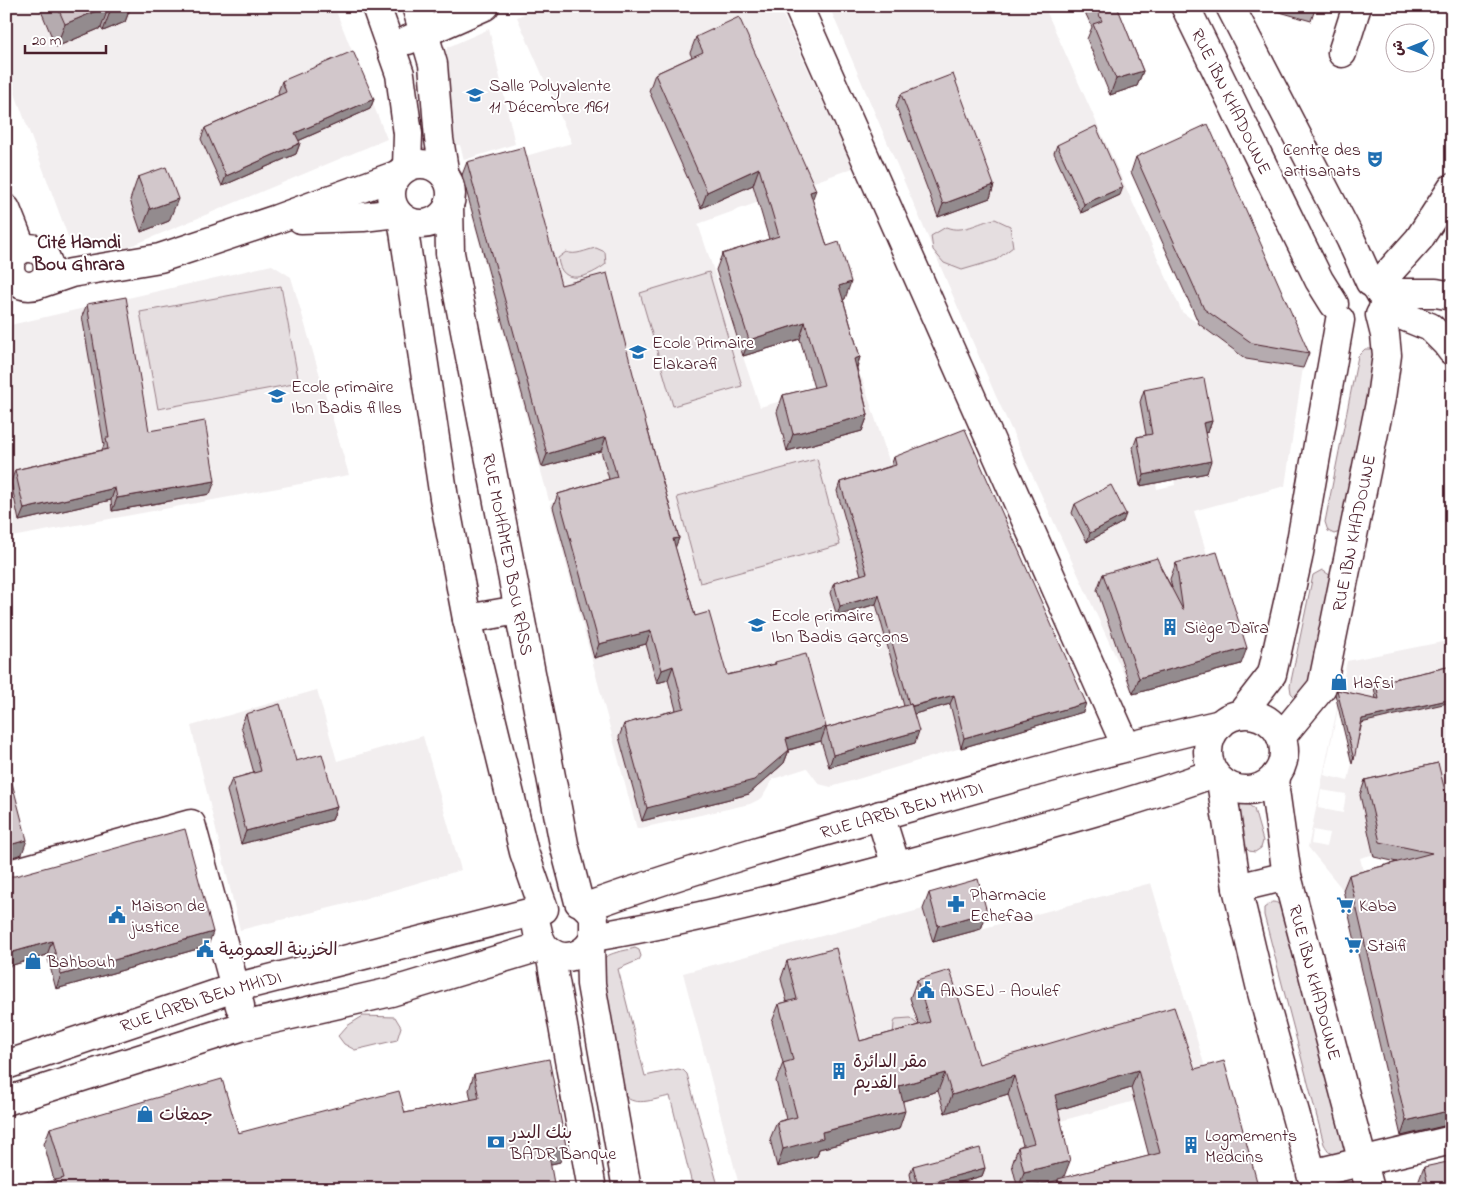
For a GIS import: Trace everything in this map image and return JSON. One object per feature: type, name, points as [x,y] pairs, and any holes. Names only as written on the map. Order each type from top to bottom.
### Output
[{"type":"street","points":[[21,253],[10,264],[11,274],[23,288],[71,273],[160,258],[277,219],[402,171],[414,164],[428,164],[441,171],[450,185],[452,195],[449,205],[445,213],[438,220],[429,224],[419,225],[410,223],[400,216],[392,204],[390,194],[392,184],[402,171],[408,134],[400,74],[378,13],[409,6]]},
{"type":"street","points":[[416,6],[433,64],[438,100],[439,139],[445,176]]},
{"type":"street","points":[[390,47],[485,6]]},
{"type":"street","points":[[798,6],[1126,746]]},
{"type":"street","points":[[1342,53],[1357,6]]},
{"type":"street","points":[[1189,17],[1230,8]]},
{"type":"street","name":"RUE IBN KHADOUNE","points":[[1230,8],[1378,297],[1387,355],[1378,417],[1322,687],[1281,737]]},
{"type":"street","name":"RUE IBN KHADOUNE","points":[[1189,17],[1318,280],[1337,312]]},
{"type":"street","points":[[1337,312],[1346,325],[1362,328],[1375,321],[1378,297],[1452,188]]},
{"type":"street","name":"RUE MOHAMED BOU RASS","points":[[449,205],[450,253],[564,844],[582,904]]},
{"type":"street","points":[[6,209],[21,253],[71,273]]},
{"type":"street","points":[[277,219],[400,216]]},
{"type":"street","points":[[400,216],[444,498],[467,619],[524,852],[544,909]]},
{"type":"street","points":[[1452,351],[1430,327],[1378,297],[1361,279],[1345,283],[1339,288],[1335,296],[1337,312],[1298,558],[1272,674],[1231,719],[1213,732],[1208,752],[1209,763],[1217,777],[1237,888],[1261,989],[1314,1181],[1363,1162],[1452,1140]]},
{"type":"street","points":[[1378,297],[1436,293],[1452,296]]},
{"type":"street","points":[[1387,355],[1395,337],[1412,325],[1422,324]]},
{"type":"street","points":[[467,619],[518,610]]},
{"type":"street","points":[[627,1189],[591,984],[592,941],[595,925],[593,918],[582,904],[570,899],[551,903],[544,909],[539,918],[538,937],[547,949],[557,956],[572,957],[585,950],[592,941],[755,904],[1106,808],[1178,786],[1217,777],[1232,788],[1256,789],[1267,784],[1276,775],[1282,763],[1284,750],[1281,737],[1276,728],[1260,716],[1231,719]]},
{"type":"street","name":"RUE LARBI BEN MHIDI","points":[[582,904],[880,815],[1126,746],[1231,719]]},
{"type":"street","name":"RUE IBN KHADOUNE","points":[[1276,775],[1275,790],[1287,876],[1370,1189]]},
{"type":"street","points":[[880,815],[896,866]]},
{"type":"street","points":[[6,875],[192,824],[234,988],[246,1025]]},
{"type":"street","points":[[1237,888],[1287,876]]},
{"type":"street","name":"RUE LARBI BEN MHIDI","points":[[6,1065],[234,988],[544,909]]},
{"type":"street","points":[[547,949],[592,1189]]},
{"type":"street","name":"RUE LARBI BEN MHIDI","points":[[6,1101],[246,1025],[391,992],[547,949]]},
{"type":"shaded area","points":[[6,6],[334,6],[387,139],[124,249],[70,242],[6,69]]},
{"type":"shaded area","points":[[543,6],[779,6],[853,168],[698,224],[760,407],[862,378],[891,467],[961,748],[831,787],[819,784],[807,768],[773,779],[762,798],[750,804],[637,829],[550,503],[671,471],[549,501],[461,174],[572,143],[517,17]],"holes":[[[462,176],[555,293],[498,309]],[[587,249],[596,272],[576,278],[566,252],[571,254],[580,253]],[[549,306],[590,454],[543,467],[501,319]]]},
{"type":"shaded area","points":[[829,6],[1044,6],[1182,312],[1246,358],[1303,368],[1285,486],[1194,511],[1211,568],[1155,584],[1097,590],[1133,694],[995,394]],"holes":[[[1159,395],[1175,485],[1157,489],[1139,400]]]},
{"type":"shaded area","name":"Salle Polyvalente 11 Décembre 1961","points":[[489,29],[515,144],[464,160],[460,145],[454,145],[450,126],[455,124],[438,66],[448,47]]},
{"type":"shaded area","points":[[995,219],[1010,226],[1013,247],[996,260],[962,270],[944,263],[933,250],[931,236],[946,227],[958,229]]},
{"type":"shaded area","points":[[596,248],[605,252],[606,264],[592,273],[585,276],[570,277],[560,267],[558,258],[566,252],[577,253]]},
{"type":"shaded area","points":[[272,265],[291,277],[349,475],[6,538],[6,326]]},
{"type":"shaded area","points":[[709,272],[742,386],[673,406],[640,293]]},
{"type":"shaded area","points":[[281,286],[299,383],[158,409],[140,312]]},
{"type":"shaded area","points":[[1365,349],[1372,349],[1377,353],[1340,532],[1334,534],[1328,531],[1325,522],[1358,356]]},
{"type":"shaded area","points":[[817,459],[840,545],[700,583],[677,497]]},
{"type":"shaded area","points":[[1322,570],[1331,576],[1309,692],[1296,698],[1291,693],[1290,686],[1313,575]]},
{"type":"shaded area","points":[[1452,640],[1452,670],[1381,718],[1452,702],[1452,833],[1360,858],[1366,883],[1343,890],[1308,847],[1347,661]],"holes":[[[1341,695],[1365,701],[1348,781],[1324,775]],[[1321,790],[1346,794],[1343,813],[1318,808]],[[1313,830],[1329,833],[1326,847],[1311,844]]]},
{"type":"shaded area","points":[[317,690],[337,761],[423,736],[461,870],[346,904],[240,930],[191,726]],"holes":[[[256,783],[241,844],[227,792]]]},
{"type":"shaded area","points":[[1242,804],[1249,805],[1254,809],[1263,841],[1261,848],[1255,852],[1249,851],[1244,846],[1236,808]]},
{"type":"shaded area","points":[[1151,883],[1209,1081],[1053,1123],[1069,1188],[1023,1189],[1038,1185],[1012,1165],[1018,1189],[935,1189],[961,1181],[910,1175],[913,1189],[740,1189],[683,973],[923,909],[933,942]],"holes":[[[911,998],[978,1103],[945,1113]],[[791,1017],[834,1063],[787,1078],[772,1022]]]},
{"type":"shaded area","points":[[1275,902],[1283,909],[1346,1150],[1338,1155],[1330,1152],[1324,1144],[1264,915],[1264,908]]},
{"type":"shaded area","points":[[635,948],[639,950],[641,956],[639,960],[618,969],[645,1076],[678,1069],[683,1070],[687,1074],[719,1189],[709,1189],[708,1185],[693,1188],[670,1096],[637,1102],[626,1097],[622,1092],[596,966],[609,955]]},
{"type":"shaded area","points":[[363,1016],[395,1017],[401,1027],[397,1040],[355,1050],[344,1044],[338,1036],[347,1026]]},
{"type":"shaded area","points":[[910,1018],[918,1025],[916,1038],[893,1036],[896,1019]]},
{"type":"building","points":[[57,6],[108,6],[65,24]]},
{"type":"building","points":[[1095,6],[1117,6],[1143,71],[1116,79],[1093,24],[1102,21]]},
{"type":"building","points":[[739,17],[816,190],[810,192],[827,246],[839,242],[851,282],[839,286],[860,357],[854,359],[868,415],[793,434],[783,395],[824,385],[805,322],[749,340],[722,254],[779,236],[759,168],[707,192],[655,74],[703,52],[696,37]]},
{"type":"building","points":[[353,51],[374,99],[295,133],[300,143],[226,176],[205,128],[286,92],[282,81]]},
{"type":"building","points":[[953,74],[994,185],[943,204],[901,94]]},
{"type":"building","points":[[1208,124],[1309,353],[1252,343],[1204,309],[1136,157]]},
{"type":"building","points":[[1096,126],[1123,187],[1084,204],[1057,145]]},
{"type":"building","points":[[524,147],[561,285],[607,273],[647,428],[679,538],[673,539],[695,616],[709,612],[727,675],[776,664],[775,662],[806,654],[826,727],[786,739],[789,750],[754,780],[647,808],[624,724],[684,708],[673,666],[662,670],[651,631],[599,644],[558,494],[617,477],[606,437],[547,454],[467,162]]},
{"type":"building","points":[[166,167],[178,199],[150,209],[138,177]]},
{"type":"building","points":[[126,297],[149,431],[205,421],[215,481],[117,498],[115,488],[24,509],[15,470],[108,449],[106,438],[109,438],[87,304]]},
{"type":"building","points":[[1204,378],[1212,421],[1203,423],[1211,461],[1144,475],[1137,437],[1152,434],[1144,390]]},
{"type":"building","points":[[965,429],[1086,703],[964,738],[954,695],[912,706],[909,704],[879,595],[840,606],[834,583],[867,573],[840,482],[896,465],[894,457]]},
{"type":"building","points":[[1111,485],[1126,514],[1090,533],[1075,504]]},
{"type":"building","name":"Siège Daïra","points":[[1217,552],[1247,648],[1139,678],[1103,574],[1157,558],[1183,610],[1176,563]]},
{"type":"building","points":[[1452,666],[1452,699],[1362,719],[1354,760],[1337,690],[1379,699],[1376,683]]},
{"type":"building","points":[[280,704],[296,761],[322,754],[337,807],[246,831],[232,779],[261,771],[246,714]]},
{"type":"building","points":[[911,704],[919,731],[833,755],[826,728]]},
{"type":"building","points":[[6,760],[27,840],[6,846]]},
{"type":"building","points":[[1438,763],[1452,819],[1452,1110],[1406,1121],[1349,875],[1432,853],[1380,842],[1365,780]]},
{"type":"building","name":"Maison de justice","points":[[185,829],[213,932],[61,975],[52,941],[6,954],[6,875],[15,876]]},
{"type":"building","points":[[978,879],[987,912],[938,926],[929,893]]},
{"type":"building","points":[[836,948],[860,1041],[930,1022],[917,980],[950,970],[979,1064],[1174,1007],[1195,1069],[1224,1061],[1259,1189],[1061,1189],[1058,1179],[1160,1153],[1138,1070],[1055,1095],[1070,1161],[1024,1172],[1018,1147],[1034,1143],[1014,1076],[952,1095],[945,1073],[899,1086],[905,1111],[822,1132],[823,1138],[783,1149],[777,1122],[797,1117],[783,1063],[793,1060],[779,1004],[797,999],[787,961]]},
{"type":"building","points":[[549,1059],[566,1146],[548,1150],[555,1189],[23,1189],[64,1178],[50,1128],[222,1079],[238,1133],[399,1091],[405,1113],[479,1098],[474,1074]]},
{"type":"building","points":[[980,1148],[985,1168],[918,1186],[913,1166]]},
{"type":"building","points":[[1452,1161],[1452,1189],[1429,1189],[1424,1167]]},
{"type":"place","name":"Salle Polyvalente 11 Décembre 1961","points":[[475,95]]},
{"type":"place","name":"Centre des artisanats","points":[[1375,159]]},
{"type":"place","name":"Ecole Primaire Elakarafi","points":[[638,352]]},
{"type":"place","name":"Ecole primaire Ibn Badis filles","points":[[277,396]]},
{"type":"place","name":"Ecole primaire Ibn Badis Garçons","points":[[757,625]]},
{"type":"place","name":"Siège Daïra","points":[[1170,627]]},
{"type":"place","name":"Hafsi","points":[[1339,682]]},
{"type":"place","name":"Pharmacie Echefaa","points":[[956,904]]},
{"type":"place","name":"Kaba","points":[[1345,905]]},
{"type":"place","name":"Maison de justice","points":[[117,915]]},
{"type":"place","name":"Staifi","points":[[1353,945]]},
{"type":"place","name":"الخزينة العمومية","points":[[205,949]]},
{"type":"place","name":"Bahbouh","points":[[33,961]]},
{"type":"place","name":"ANSEJ - Aoulef","points":[[926,990]]},
{"type":"place","name":"مقر الدائرة القديم","points":[[839,1071]]},
{"type":"place","name":"جمغات","points":[[145,1114]]},
{"type":"place","name":"بنك البدر BADR Banque","points":[[496,1142]]},
{"type":"place","name":"Logmements Medcins","points":[[1191,1145]]},
{"type":"district","name":"Cité Hamdi Bou Ghrara","points":[[79,252]]}]
